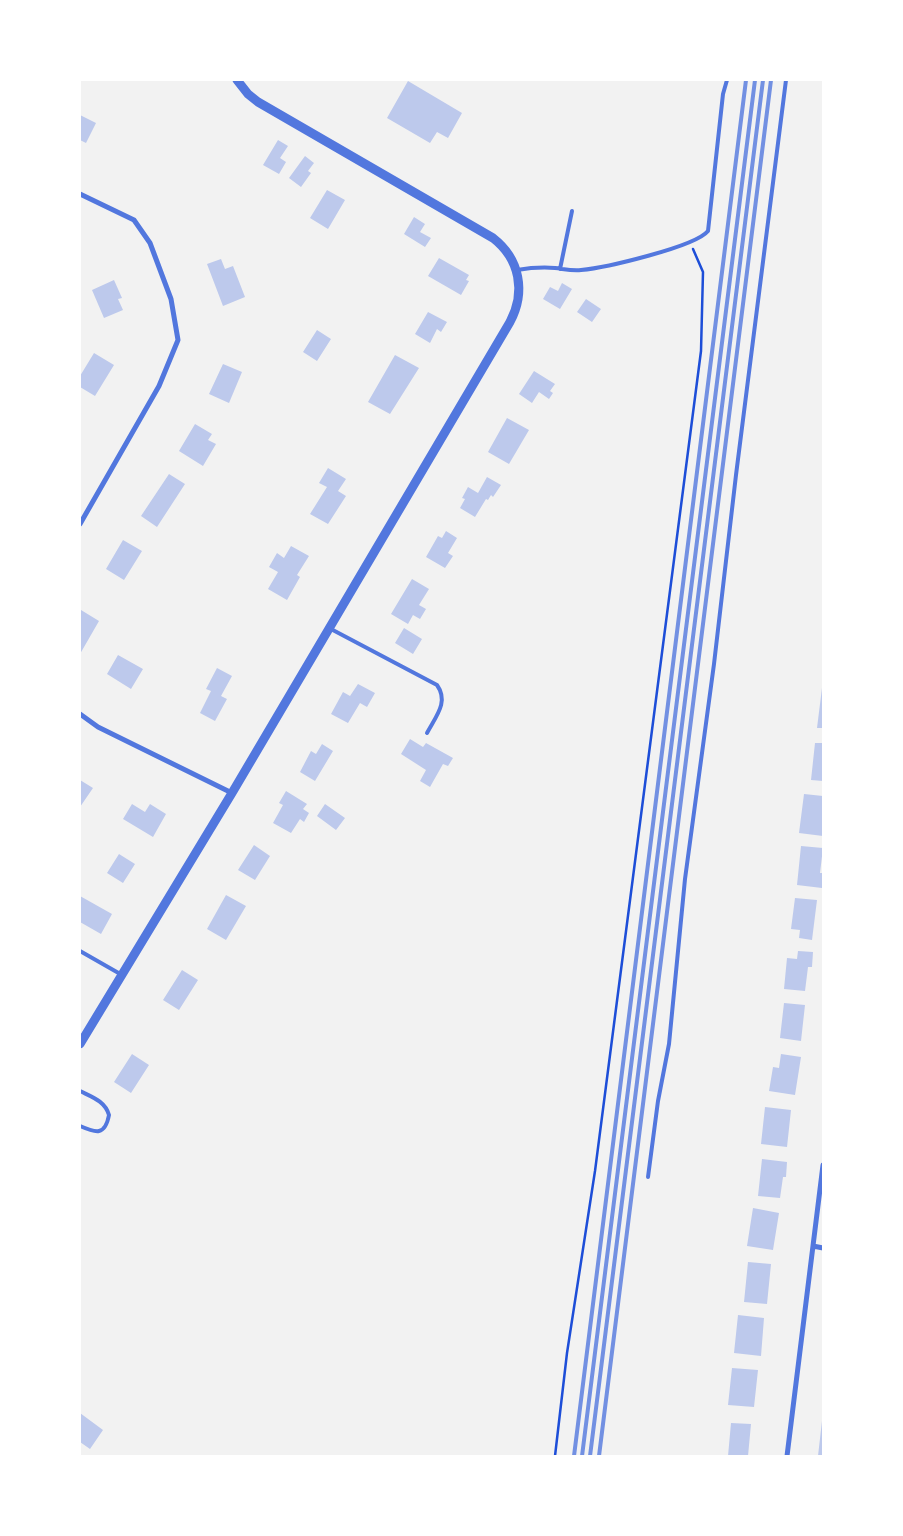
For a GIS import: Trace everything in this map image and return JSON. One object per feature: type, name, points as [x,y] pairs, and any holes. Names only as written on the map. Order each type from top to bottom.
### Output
[{"type":"street","points":[[80,1044],[232,794],[513,317],[520,292],[516,270],[510,256],[493,238],[258,102],[248,94],[237,80]]},
{"type":"street","points":[[80,194],[134,220],[150,242],[171,299],[178,340],[159,386],[80,524]]},
{"type":"street","points":[[80,714],[98,728],[232,794]]},
{"type":"street","points":[[787,1456],[823,1165]]},
{"type":"street","points":[[813,1246],[823,1248]]},
{"type":"lane","points":[[516,270],[533,268],[579,270],[605,266],[689,243],[704,236],[708,231],[722,94],[727,80]]},
{"type":"lane","points":[[648,1177],[658,1101],[669,1044],[686,879],[786,80]]},
{"type":"lane","points":[[560,269],[572,211]]},
{"type":"lane","points":[[329,628],[438,685],[443,692],[443,702],[427,732]]},
{"type":"lane","points":[[80,951],[122,975]]},
{"type":"lane","points":[[80,1091],[100,1101],[106,1107],[109,1115],[104,1128],[100,1132],[80,1126]]},
{"type":"path","points":[[555,1456],[567,1353],[595,1171],[700,351],[703,272],[697,255],[689,243]]},
{"type":"building","points":[[408,81],[462,113],[448,138],[437,132],[430,143],[387,118]]},
{"type":"building","points":[[80,115],[96,123],[86,143],[80,140]]},
{"type":"building","points":[[278,140],[288,146],[280,158],[286,162],[279,174],[263,165]]},
{"type":"building","points":[[305,156],[314,163],[308,171],[311,173],[301,187],[289,178]]},
{"type":"building","points":[[327,190],[345,200],[328,229],[310,218]]},
{"type":"building","points":[[414,217],[425,224],[420,232],[431,238],[425,247],[404,234]]},
{"type":"building","points":[[439,258],[469,275],[466,280],[469,281],[461,295],[428,276]]},
{"type":"building","points":[[221,259],[225,269],[233,266],[245,297],[223,306],[207,264]]},
{"type":"building","points":[[114,280],[122,298],[118,299],[123,310],[104,318],[92,290]]},
{"type":"building","points":[[562,283],[572,289],[560,309],[543,299],[550,287],[558,291]]},
{"type":"building","points":[[586,299],[601,309],[592,322],[577,312]]},
{"type":"building","points":[[428,312],[447,322],[441,332],[437,329],[430,343],[415,334]]},
{"type":"building","points":[[317,330],[331,339],[317,361],[303,352]]},
{"type":"building","points":[[94,353],[114,365],[95,396],[80,387],[80,376]]},
{"type":"building","points":[[395,355],[419,368],[390,414],[368,402]]},
{"type":"building","points":[[223,364],[242,372],[229,403],[209,394]]},
{"type":"building","points":[[534,371],[555,384],[550,391],[553,393],[549,399],[539,392],[532,403],[519,394]]},
{"type":"building","points":[[507,418],[529,430],[509,464],[488,452]]},
{"type":"building","points":[[195,424],[212,434],[208,440],[216,444],[203,466],[179,451]]},
{"type":"building","points":[[328,468],[346,479],[338,491],[346,496],[328,524],[310,514],[327,487],[319,483]]},
{"type":"building","points":[[169,474],[185,484],[157,527],[141,516]]},
{"type":"building","points":[[487,477],[501,485],[493,497],[491,495],[488,500],[486,499],[475,517],[460,508],[465,499],[462,498],[468,487],[478,493]]},
{"type":"building","points":[[446,531],[457,538],[448,553],[453,556],[445,568],[426,557],[438,536],[442,538]]},
{"type":"building","points":[[123,540],[142,551],[124,580],[106,569]]},
{"type":"building","points":[[291,546],[309,556],[297,575],[300,577],[287,600],[268,589],[278,572],[269,567],[277,553],[284,558]]},
{"type":"building","points":[[412,579],[429,589],[419,605],[426,609],[420,619],[413,615],[408,624],[391,614]]},
{"type":"building","points":[[81,610],[99,621],[80,654],[80,612]]},
{"type":"building","points":[[404,628],[422,639],[413,654],[395,643]]},
{"type":"building","points":[[118,655],[143,669],[131,689],[107,674]]},
{"type":"building","points":[[217,668],[232,676],[221,696],[227,699],[215,721],[200,713],[211,691],[206,689]]},
{"type":"building","points":[[358,684],[375,693],[367,707],[360,703],[348,723],[331,714],[343,692],[350,696]]},
{"type":"building","points":[[822,688],[823,728],[817,728]]},
{"type":"building","points":[[410,739],[423,747],[426,743],[453,758],[448,766],[443,764],[430,787],[420,781],[426,770],[401,754]]},
{"type":"building","points":[[815,743],[823,743],[823,781],[811,780]]},
{"type":"building","points":[[322,744],[333,751],[315,781],[300,772],[311,751],[316,754]]},
{"type":"building","points":[[80,780],[93,788],[80,807]]},
{"type":"building","points":[[286,791],[307,804],[303,809],[309,813],[304,822],[300,819],[291,833],[273,823],[283,805],[279,803]]},
{"type":"building","points":[[804,794],[823,796],[823,836],[799,833]]},
{"type":"building","points":[[132,804],[145,812],[150,804],[166,814],[153,837],[123,819]]},
{"type":"building","points":[[325,804],[345,818],[336,830],[317,816]]},
{"type":"building","points":[[254,845],[270,856],[255,880],[238,870]]},
{"type":"building","points":[[801,846],[823,848],[820,873],[823,873],[822,888],[797,885]]},
{"type":"building","points":[[119,854],[135,864],[123,883],[107,873]]},
{"type":"building","points":[[226,895],[246,906],[226,940],[207,929]]},
{"type":"building","points":[[80,896],[112,914],[101,934],[80,922]]},
{"type":"building","points":[[795,898],[817,900],[812,940],[799,938],[800,930],[791,929]]},
{"type":"building","points":[[798,951],[813,952],[812,967],[808,967],[805,991],[784,989],[787,958],[797,959]]},
{"type":"building","points":[[182,970],[198,980],[179,1010],[163,1000]]},
{"type":"building","points":[[784,1003],[805,1005],[801,1041],[780,1038]]},
{"type":"building","points":[[132,1054],[149,1065],[131,1093],[114,1082]]},
{"type":"building","points":[[781,1054],[801,1057],[795,1095],[769,1091],[773,1067],[779,1068]]},
{"type":"building","points":[[765,1107],[791,1110],[787,1147],[761,1144]]},
{"type":"building","points":[[762,1159],[787,1162],[786,1177],[783,1177],[780,1198],[758,1196]]},
{"type":"building","points":[[753,1208],[779,1213],[773,1250],[747,1246]]},
{"type":"building","points":[[748,1262],[771,1264],[767,1304],[744,1302]]},
{"type":"building","points":[[738,1315],[764,1318],[761,1356],[734,1353]]},
{"type":"building","points":[[732,1368],[758,1370],[754,1407],[728,1405]]},
{"type":"building","points":[[80,1413],[103,1430],[90,1449],[80,1442]]},
{"type":"building","points":[[822,1421],[823,1456],[818,1456]]},
{"type":"building","points":[[731,1423],[751,1424],[748,1456],[728,1456]]},
{"type":"railway","points":[[574,1456],[746,80]]},
{"type":"railway","points":[[582,1456],[755,80]]},
{"type":"railway","points":[[590,1456],[763,80]]},
{"type":"railway","points":[[599,1456],[771,80]]}]
